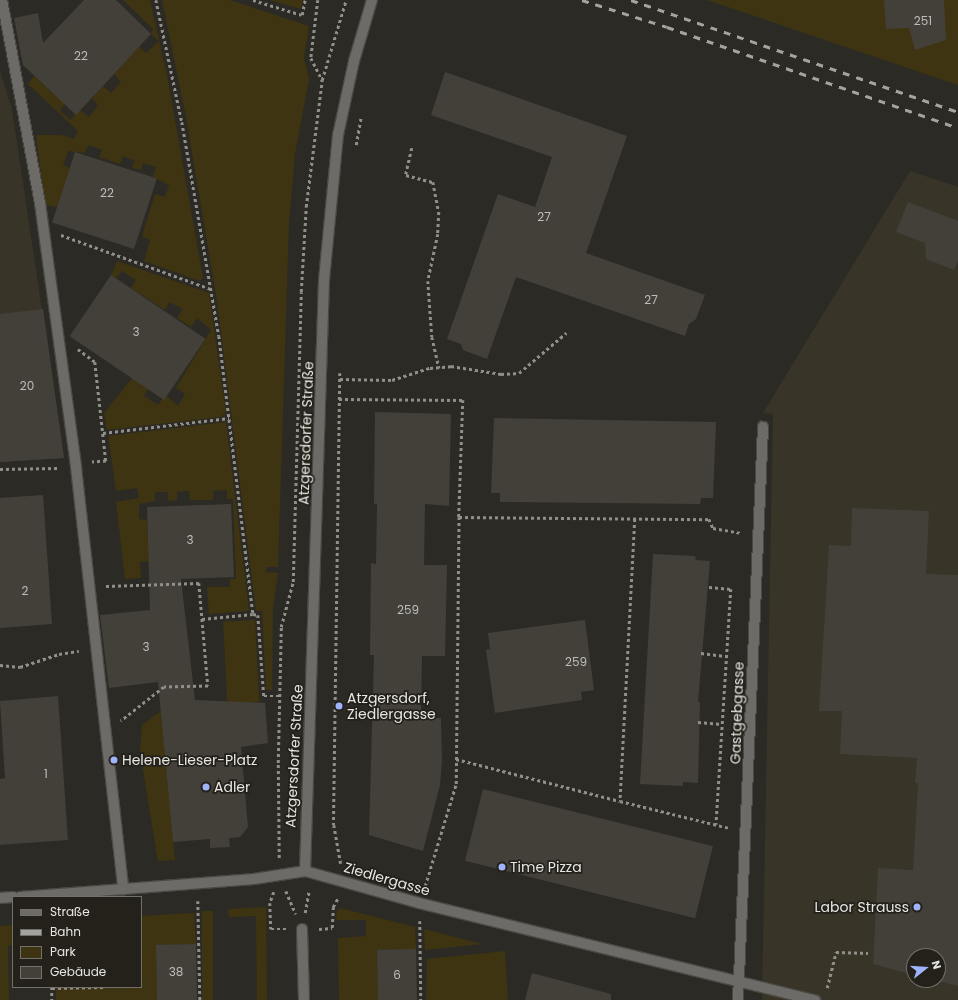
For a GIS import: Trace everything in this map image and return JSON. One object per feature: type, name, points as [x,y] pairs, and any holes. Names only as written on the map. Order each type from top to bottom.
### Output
[{"type":"street","points":[[2,0],[43,228],[76,466],[95,649],[123,889]]},
{"type":"street","name":"Atzgersdorfer Straße","points":[[308,872],[324,280],[338,135],[354,60],[372,0]]},
{"type":"street","name":"Gastgebgasse","points":[[738,1000],[763,428]]},
{"type":"street","name":"Ziedlergasse","points":[[33,896],[279,876],[308,872],[419,904],[815,1000]]},
{"type":"street","points":[[0,898],[12,898]]},
{"type":"street","points":[[302,929],[304,1000]]},
{"type":"path","points":[[156,0],[182,122],[211,289],[229,418],[253,614]]},
{"type":"path","points":[[253,0],[302,15],[306,0]]},
{"type":"path","points":[[318,0],[311,58],[322,80]]},
{"type":"path","points":[[340,372],[334,825],[336,844],[346,882],[333,907],[332,928],[271,929],[270,903],[279,876],[279,696],[281,626],[293,582],[301,292],[306,207],[322,80],[346,0]]},
{"type":"path","points":[[356,147],[363,111]]},
{"type":"path","points":[[412,148],[406,175],[433,182],[439,212],[438,234],[428,281],[432,337],[439,368]]},
{"type":"path","points":[[43,228],[211,289]]},
{"type":"path","points":[[340,379],[392,380],[451,366],[501,374],[518,373],[566,333]]},
{"type":"path","points":[[0,469],[76,466],[106,461],[95,362],[58,335]]},
{"type":"path","points":[[339,399],[463,400],[459,517],[456,784],[419,904],[421,1000]]},
{"type":"path","points":[[103,433],[229,418]]},
{"type":"path","points":[[459,517],[709,519],[713,528],[758,536]]},
{"type":"path","points":[[620,801],[635,519]]},
{"type":"path","points":[[89,586],[199,583],[208,686],[164,687],[105,734]]},
{"type":"path","points":[[709,587],[730,589],[716,824]]},
{"type":"path","points":[[202,619],[253,614],[258,615],[264,696],[279,696]]},
{"type":"path","points":[[0,665],[20,667],[59,654],[95,649]]},
{"type":"path","points":[[701,653],[727,656]]},
{"type":"path","points":[[698,722],[722,724]]},
{"type":"path","points":[[456,759],[746,832]]},
{"type":"path","points":[[302,929],[308,872]]},
{"type":"path","points":[[279,876],[302,929]]},
{"type":"path","points":[[198,883],[200,1000]]},
{"type":"path","points":[[826,992],[836,952],[868,953]]},
{"type":"path","points":[[52,988],[52,1000]]},
{"type":"shaded area","points":[[0,71],[12,109],[64,458],[0,462]]},
{"type":"shaded area","points":[[910,171],[958,187],[958,1000],[762,1000],[773,414],[763,413]]},
{"type":"green space","points":[[123,0],[150,0],[167,75],[203,278],[200,281],[144,261],[150,240],[142,236],[155,194],[165,197],[169,185],[153,177],[156,167],[143,163],[141,170],[132,168],[135,161],[123,156],[120,164],[99,157],[102,150],[89,145],[84,153],[68,151],[63,165],[70,168],[57,207],[45,205],[36,135],[62,135],[74,139],[78,131],[28,84],[34,76],[65,104],[60,110],[70,120],[80,110],[89,117],[98,105],[92,98],[103,86],[111,93],[121,82],[114,74],[139,47],[146,53],[159,41],[151,34],[153,29]]},
{"type":"green space","points":[[162,0],[230,0],[309,26],[304,58],[309,79],[295,154],[289,223],[278,567],[267,567],[266,572],[278,573],[273,608],[272,690],[266,690],[262,611],[256,611],[217,301],[186,117]]},
{"type":"green space","points":[[270,0],[303,0],[301,9]]},
{"type":"green space","points":[[707,0],[958,0],[958,85]]},
{"type":"green space","points":[[117,261],[209,293],[226,413],[220,417],[107,430],[104,413],[134,376],[150,386],[144,396],[158,405],[165,395],[178,406],[185,394],[176,388],[211,330],[197,318],[191,327],[177,318],[183,309],[169,302],[165,310],[131,288],[136,280],[122,271],[116,278],[111,275]]},
{"type":"green space","points":[[226,422],[249,611],[209,614],[207,587],[230,587],[230,579],[236,579],[233,499],[227,499],[227,490],[213,491],[213,500],[190,500],[189,491],[177,492],[177,500],[168,501],[168,492],[155,492],[155,501],[139,504],[139,519],[147,520],[149,561],[140,562],[141,578],[125,579],[116,502],[139,498],[137,488],[116,491],[108,436]]},
{"type":"green space","points":[[255,620],[259,702],[227,704],[223,622]]},
{"type":"green space","points":[[161,711],[175,860],[158,861],[140,752],[142,725]]},
{"type":"green space","points":[[266,907],[267,1000],[257,1000],[256,916],[229,917],[228,909]]},
{"type":"green space","points":[[340,908],[415,927],[416,949],[377,950],[378,1000],[339,1000],[338,938],[366,936],[366,920],[336,920],[337,911]]},
{"type":"green space","points":[[202,911],[213,911],[213,1000],[202,1000]]},
{"type":"green space","points":[[194,913],[196,944],[156,945],[157,1000],[56,1000],[56,988],[142,988],[142,916]]},
{"type":"green space","points":[[12,925],[12,945],[8,946],[9,1000],[0,1000],[0,926]]},
{"type":"green space","points":[[424,929],[482,944],[425,950]]},
{"type":"green space","points":[[505,951],[508,1000],[426,1000],[427,959]]},
{"type":"building","points":[[84,0],[116,0],[151,34],[76,115],[23,65],[14,18],[38,13],[43,43]]},
{"type":"building","points":[[884,0],[944,0],[946,40],[915,50],[909,28],[886,29]]},
{"type":"building","points":[[445,72],[627,136],[586,253],[705,295],[696,319],[689,324],[685,336],[516,277],[487,359],[463,350],[461,344],[447,339],[498,194],[535,207],[552,157],[431,115]]},
{"type":"building","points":[[75,152],[157,179],[134,249],[52,222]]},
{"type":"building","points":[[908,202],[958,221],[958,260],[954,270],[926,259],[925,243],[896,232]]},
{"type":"building","points":[[111,275],[206,339],[164,400],[70,336]]},
{"type":"building","points":[[43,309],[64,458],[0,462],[0,314]]},
{"type":"building","points":[[375,412],[451,414],[449,506],[425,504],[424,565],[447,565],[445,656],[422,656],[421,718],[441,718],[442,761],[440,785],[423,851],[369,835],[374,655],[370,655],[371,563],[376,564],[377,504],[374,504]]},
{"type":"building","points":[[494,418],[716,422],[713,498],[701,498],[700,504],[500,502],[500,493],[491,493]]},
{"type":"building","points":[[43,495],[52,624],[0,628],[0,498]]},
{"type":"building","points":[[231,504],[234,577],[181,579],[195,700],[265,703],[268,743],[241,747],[248,827],[240,837],[229,838],[230,847],[210,848],[210,839],[173,842],[158,682],[109,688],[100,615],[150,610],[147,507]]},
{"type":"building","points":[[852,508],[929,511],[926,574],[958,575],[958,986],[946,983],[946,948],[906,948],[906,973],[873,964],[878,868],[913,870],[918,783],[915,783],[917,758],[840,754],[842,711],[819,711],[829,545],[851,546]]},
{"type":"building","points":[[653,554],[695,556],[696,560],[710,561],[698,702],[700,702],[698,783],[683,782],[683,786],[640,784]]},
{"type":"building","points":[[585,620],[594,690],[581,692],[582,700],[495,713],[486,650],[490,649],[488,633]]},
{"type":"building","points":[[58,696],[68,840],[0,845],[0,779],[5,778],[0,701]]},
{"type":"building","points":[[483,789],[713,846],[695,918],[465,861]]},
{"type":"building","points":[[196,944],[197,1000],[157,1000],[156,945]]},
{"type":"building","points":[[416,949],[417,1000],[378,1000],[377,950]]},
{"type":"building","points":[[532,973],[611,994],[611,1000],[525,1000]]},
{"type":"railway","points":[[582,0],[667,27],[958,128]]},
{"type":"railway","points":[[631,0],[958,112]]},
{"type":"place","name":"Atzgersdorf, Ziedlergasse","points":[[339,706]]},
{"type":"place","name":"Helene-Lieser-Platz","points":[[114,760]]},
{"type":"place","name":"Adler","points":[[206,787]]},
{"type":"place","name":"Time Pizza","points":[[502,867]]},
{"type":"place","name":"Labor Strauss","points":[[917,907]]}]
